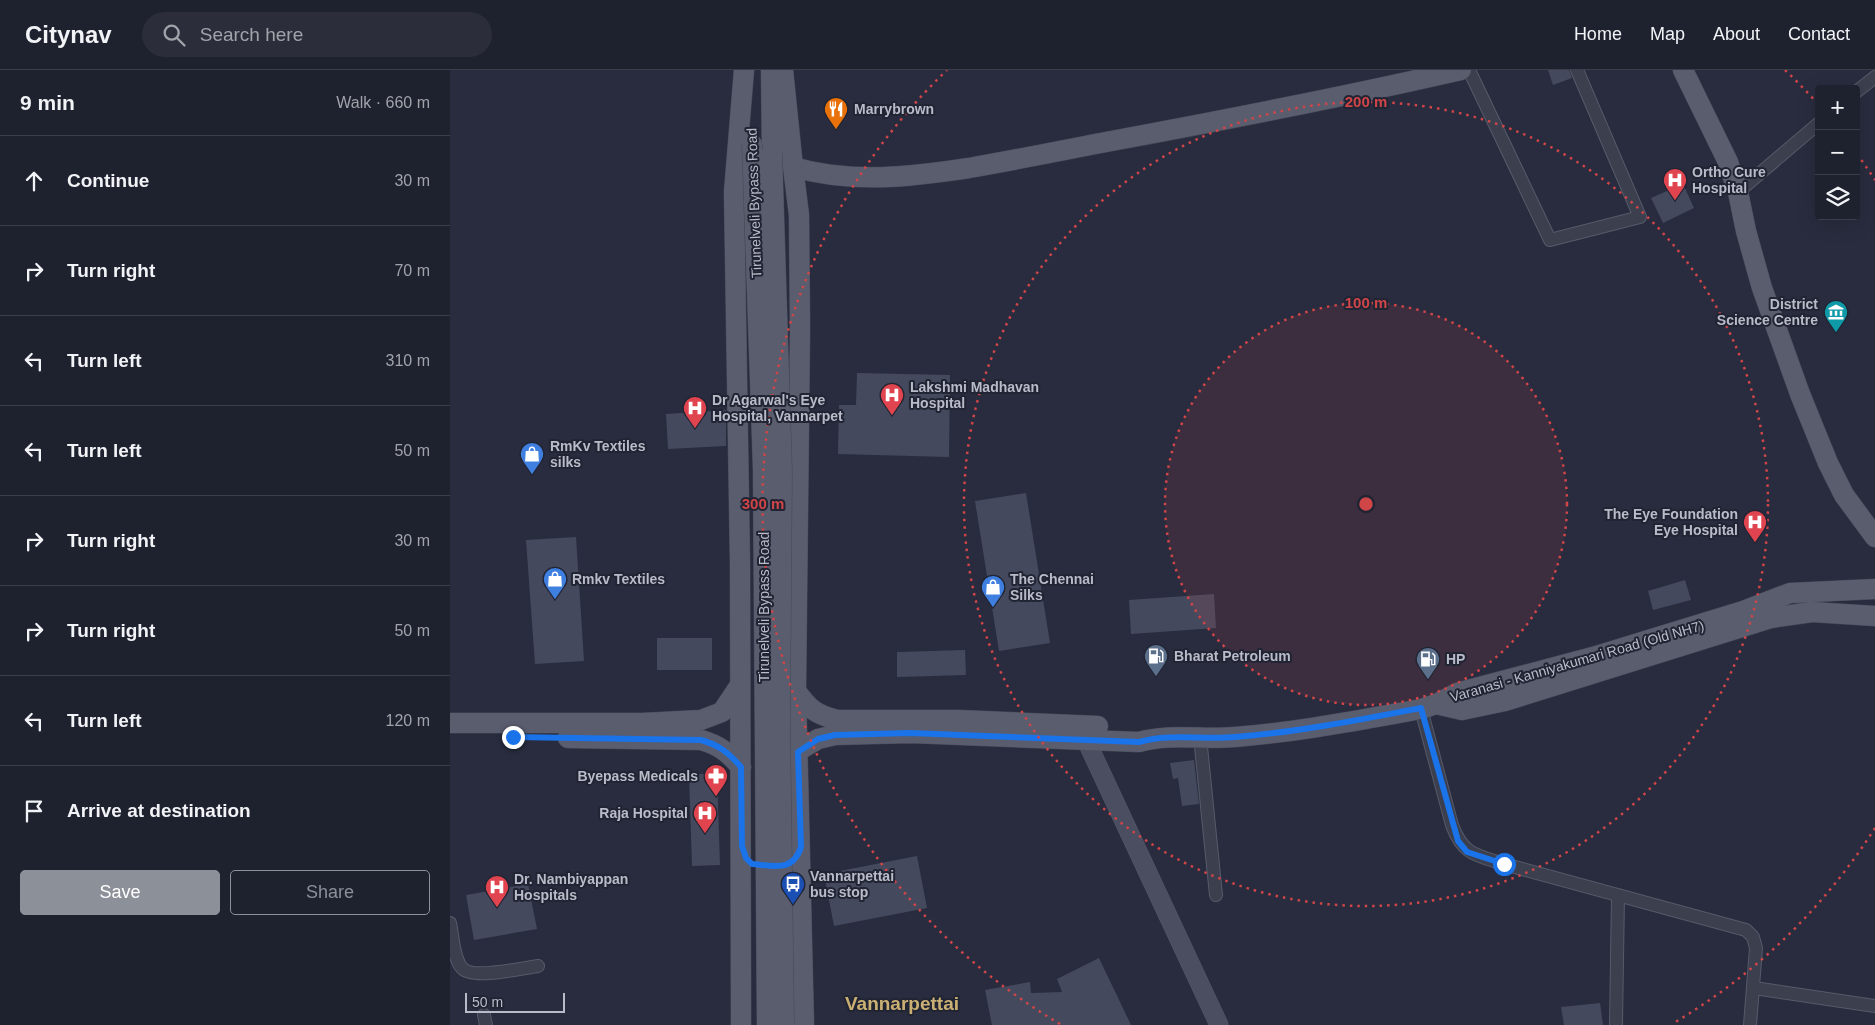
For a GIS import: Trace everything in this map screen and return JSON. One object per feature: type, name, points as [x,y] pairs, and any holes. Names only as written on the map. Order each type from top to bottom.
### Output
[{"type":"main road","points":[[741,1025],[742,846],[734,192],[744,70]]},
{"type":"main road","name":"Tirunelveli Bypass Road","points":[[750,70],[763,469],[766,1025]]},
{"type":"main road","name":"Tirunelveli Bypass Road","points":[[771,70],[782,471],[780,721],[784,1025]]},
{"type":"main road","points":[[783,70],[798,215],[800,354],[796,692],[804,1025]]},
{"type":"main road","points":[[793,167],[840,178],[908,177],[1008,161],[1318,102],[1461,70]]},
{"type":"main road","points":[[1684,70],[1728,162],[1738,192],[1746,231],[1762,288],[1800,394],[1828,463],[1844,494],[1875,537]]},
{"type":"main road","name":"Varanasi - Kanniyakumari Road (Old NH7)","points":[[798,752],[818,739],[835,735],[910,733],[1085,738],[1139,742],[1158,737],[1232,738],[1312,730],[1428,706],[1457,693],[1621,649],[1743,611],[1790,593],[1875,589]]},
{"type":"main road","points":[[740,631],[745,616],[756,605],[785,605],[797,626]]},
{"type":"main road","name":"Varanasi - Kanniyakumari Road (Old NH7)","points":[[1428,706],[1462,710],[1505,701],[1771,618],[1812,612],[1875,616]]},
{"type":"main road","points":[[450,723],[642,723],[701,720],[722,712],[740,685]]},
{"type":"main road","name":"Varanasi - Kanniyakumari Road (Old NH7)","points":[[796,692],[808,708],[820,715],[837,720],[1060,723],[1141,730],[1158,737]]},
{"type":"main road","points":[[450,736],[701,740],[716,744],[729,753],[741,767]]},
{"type":"main road","points":[[742,846],[746,858],[752,864],[771,866],[791,865],[797,859],[801,847]]},
{"type":"street","points":[[1469,70],[1550,240],[1640,217],[1577,70]]},
{"type":"street","points":[[1860,89],[1875,77]]},
{"type":"street","points":[[1738,192],[1815,127]]},
{"type":"street","points":[[1428,706],[1452,825],[1458,841],[1467,852],[1746,930],[1753,937],[1756,948],[1750,1025]]},
{"type":"street","points":[[1200,737],[1216,895]]},
{"type":"street","points":[[1085,738],[1219,1025]]},
{"type":"street","points":[[1616,1025],[1618,895]]},
{"type":"street","points":[[450,923],[458,961],[462,969],[468,972],[481,973],[538,966]]},
{"type":"street","points":[[1754,988],[1875,1006]]},
{"type":"building","points":[[1548,70],[1569,70],[1572,78],[1553,85]]},
{"type":"building","points":[[1683,184],[1694,208],[1663,223],[1651,198]]},
{"type":"building","points":[[857,373],[950,375],[949,457],[838,454],[839,405],[856,405]]},
{"type":"building","points":[[726,410],[726,446],[668,449],[666,414]]},
{"type":"building","points":[[1026,493],[1050,643],[999,651],[975,501]]},
{"type":"building","name":"Rmkv Textiles","points":[[576,537],[584,661],[535,664],[526,540]]},
{"type":"building","points":[[1685,580],[1691,600],[1653,610],[1648,591]]},
{"type":"building","points":[[1214,594],[1216,628],[1131,634],[1129,600]]},
{"type":"building","points":[[657,638],[712,638],[712,670],[657,670]]},
{"type":"building","points":[[965,650],[966,675],[897,677],[897,652]]},
{"type":"building","points":[[1194,760],[1199,804],[1182,806],[1178,778],[1173,779],[1170,763]]},
{"type":"building","points":[[689,774],[717,774],[720,865],[692,866]]},
{"type":"building","points":[[917,856],[927,908],[834,926],[824,874]]},
{"type":"building","points":[[528,884],[537,929],[474,940],[466,895]]},
{"type":"building","points":[[1099,958],[1131,1025],[992,1025],[985,990],[1030,982],[1031,993],[1062,992],[1057,979]]},
{"type":"building","points":[[1600,1003],[1603,1025],[1564,1025],[1561,1007]]},
{"type":"place","name":"Marrybrown","points":[[836,130]]},
{"type":"place","name":"Ortho Cure Hospital","points":[[1675,201]]},
{"type":"place","name":"District Science Centre","points":[[1836,333]]},
{"type":"place","name":"Lakshmi Madhavan Hospital","points":[[892,416]]},
{"type":"place","name":"Dr Agarwal's Eye Hospital, Vannarpet","points":[[695,429]]},
{"type":"place","name":"RmKv Textiles silks","points":[[532,475]]},
{"type":"place","name":"The Eye Foundation Eye Hospital","points":[[1755,543]]},
{"type":"place","name":"Rmkv Textiles","points":[[555,600]]},
{"type":"place","name":"The Chennai Silks","points":[[993,608]]},
{"type":"place","name":"Bharat Petroleum","points":[[1156,677]]},
{"type":"place","name":"HP","points":[[1428,680]]},
{"type":"place","name":"Byepass Medicals","points":[[716,797]]},
{"type":"place","name":"Raja Hospital","points":[[705,834]]},
{"type":"place","name":"Vannarpettai bus stop","points":[[793,905]]},
{"type":"place","name":"Dr. Nambiyappan Hospitals","points":[[497,908]]},
{"type":"district","name":"Vannarpettai","points":[[902,1003]]},
{"type":"route","points":[[513,737],[701,740],[716,744],[729,753],[741,767],[742,846],[746,858],[752,864],[771,866],[791,865],[797,859],[801,847],[798,752],[805,746],[827,736],[910,733],[1085,738],[1139,742],[1158,737],[1232,738],[1312,730],[1421,708],[1458,841],[1467,852],[1504,864]]}]
